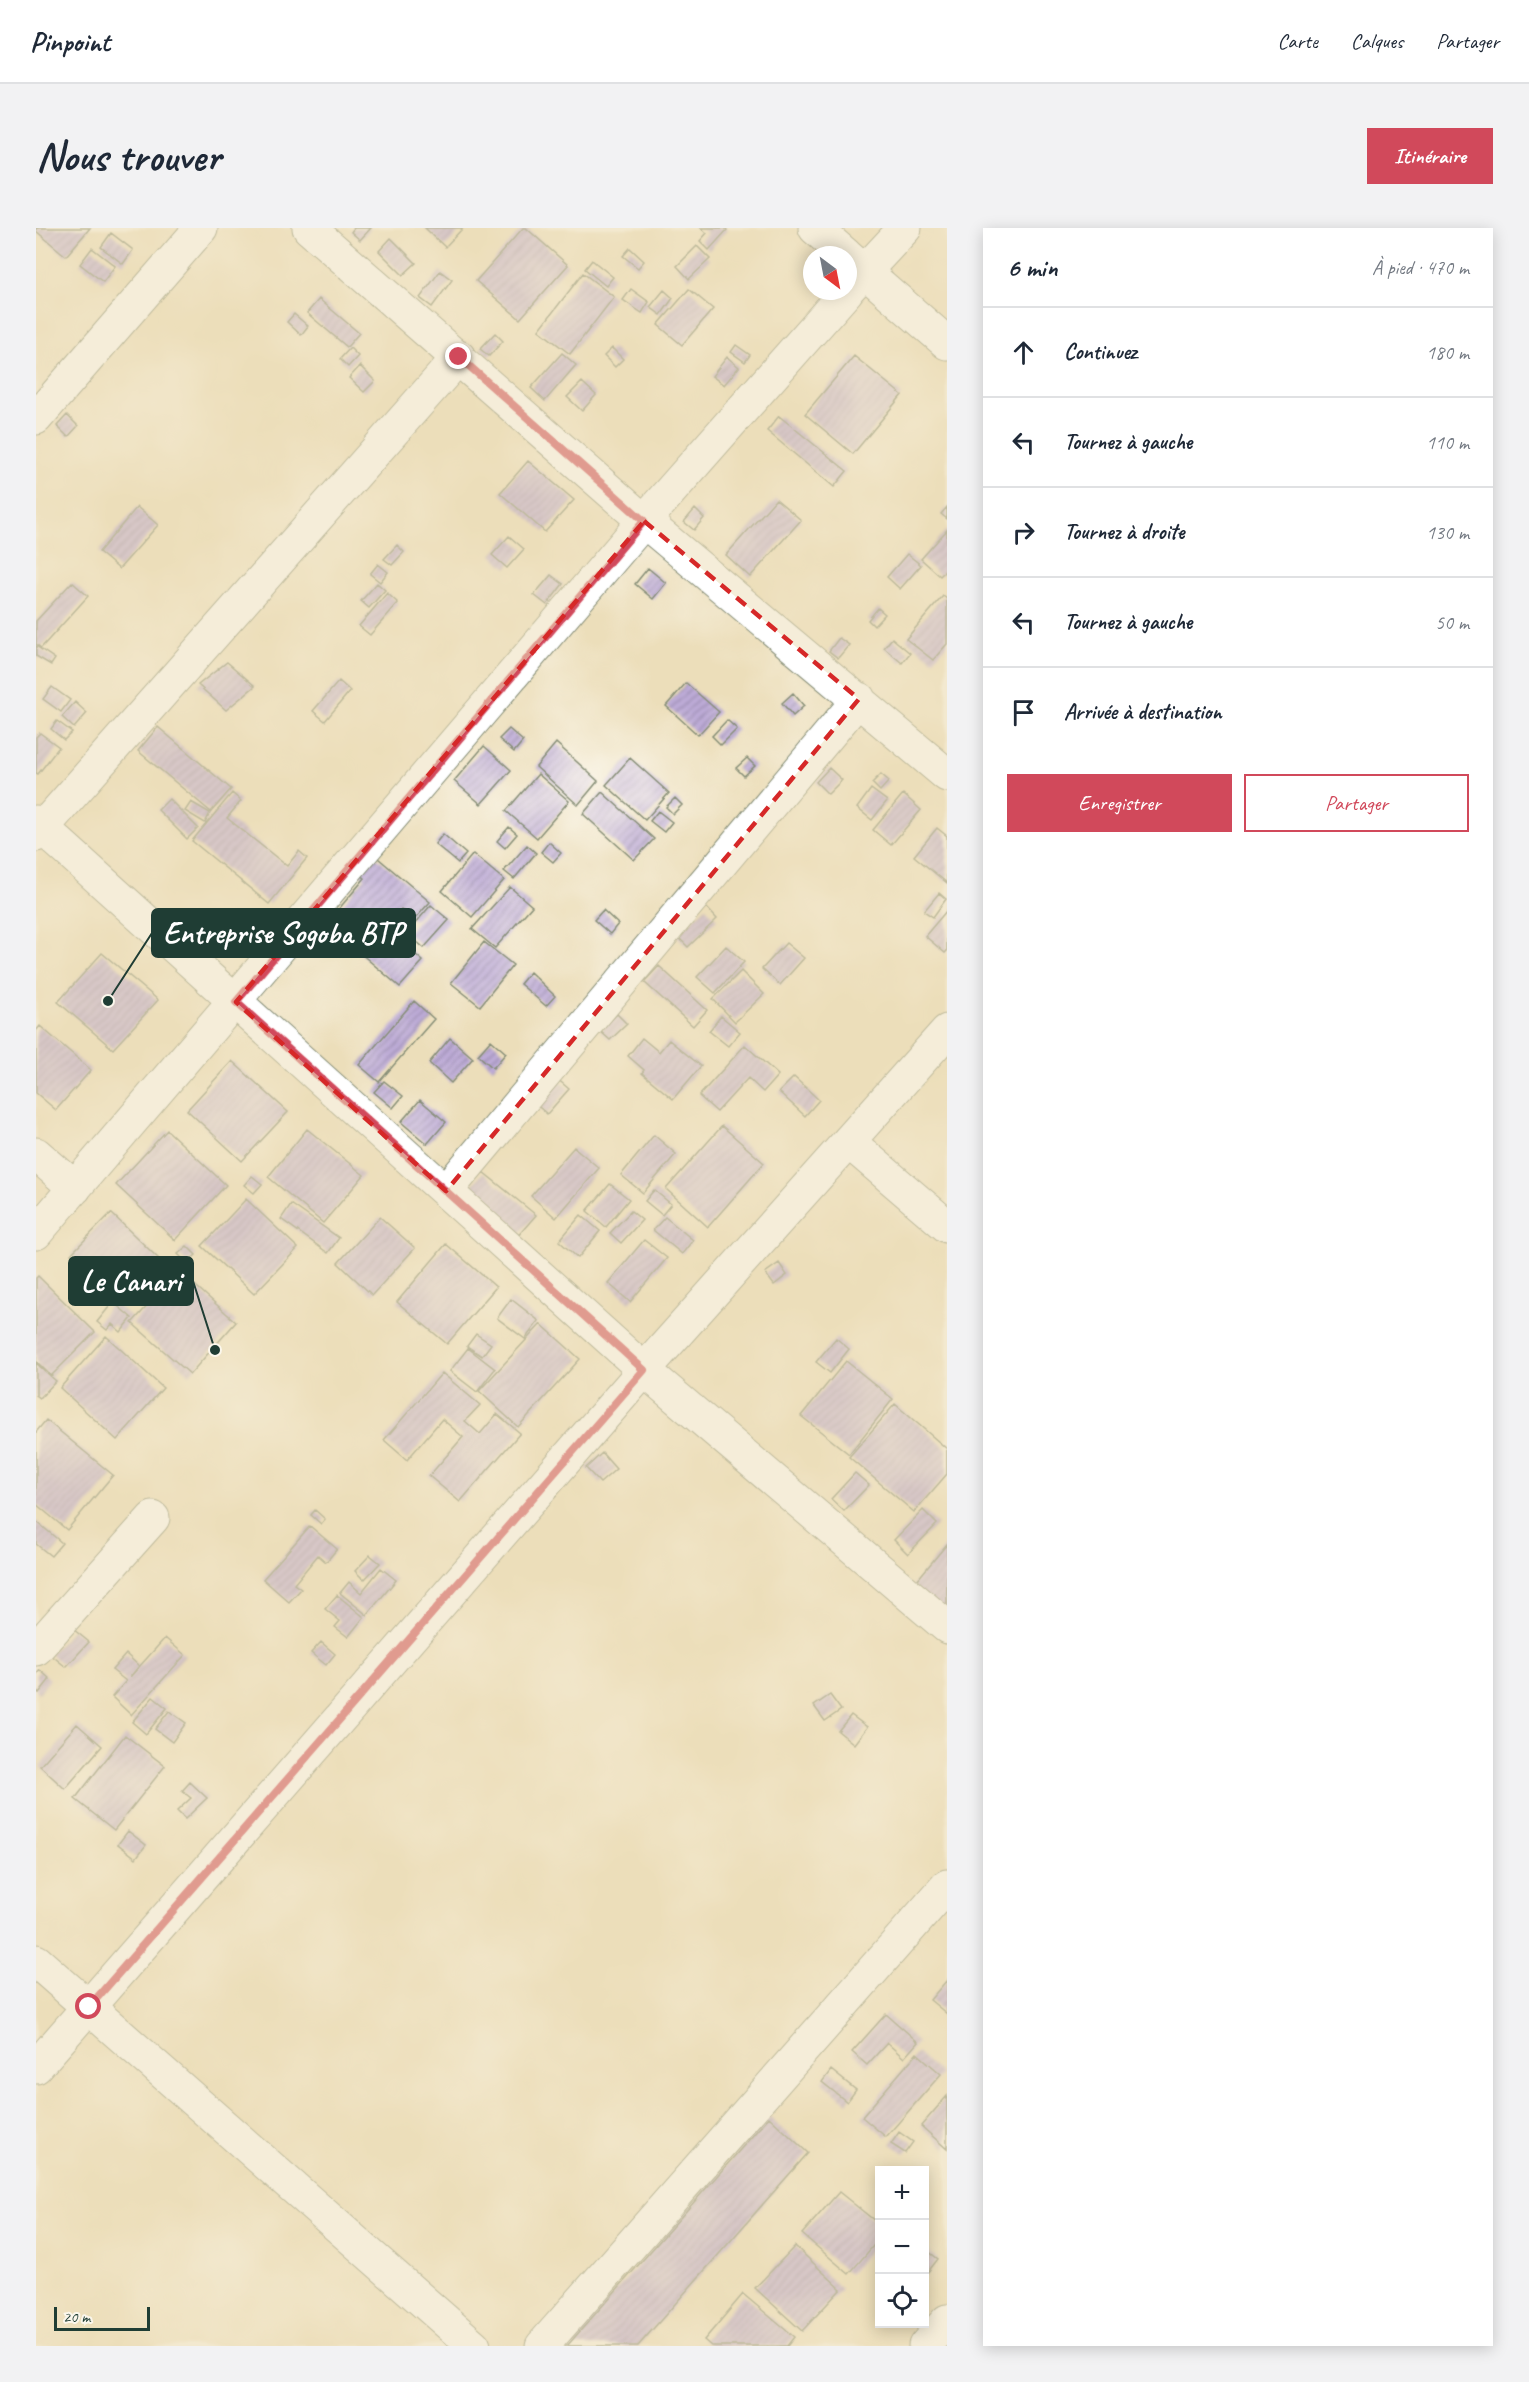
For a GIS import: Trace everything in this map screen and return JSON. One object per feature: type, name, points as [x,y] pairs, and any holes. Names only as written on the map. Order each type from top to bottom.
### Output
[{"type":"street","points":[[36,418],[201,228]]},
{"type":"street","points":[[309,228],[644,521],[947,775]]},
{"type":"street","points":[[815,228],[829,246]]},
{"type":"street","points":[[857,268],[905,228]]},
{"type":"street","points":[[857,277],[947,343]]},
{"type":"street","points":[[36,1233],[236,1002],[828,300]]},
{"type":"street","points":[[459,357],[38,828],[236,1002],[644,1370],[947,1627]]},
{"type":"street","points":[[446,1191],[859,699]]},
{"type":"street","points":[[36,2067],[644,1370],[947,1031]]},
{"type":"street","points":[[849,1142],[947,1226]]},
{"type":"street","points":[[36,1154],[75,1188]]},
{"type":"street","points":[[36,1649],[153,1518]]},
{"type":"street","points":[[542,2346],[947,1886]]},
{"type":"street","points":[[36,1961],[474,2346]]},
{"type":"street","points":[[925,2346],[947,2321]]},
{"type":"highlighted area","points":[[644,521],[859,699],[446,1191],[236,1002]]},
{"type":"building","points":[[36,228],[90,228],[66,256],[36,231]]},
{"type":"building","points":[[354,228],[371,228],[360,240],[351,232]]},
{"type":"building","points":[[425,228],[463,228],[445,247]]},
{"type":"building","points":[[523,228],[526,228],[568,265],[520,319],[476,281]]},
{"type":"building","points":[[701,228],[725,228],[727,230],[709,250],[700,241],[707,233]]},
{"type":"building","points":[[111,233],[133,250],[123,264],[101,247]]},
{"type":"building","points":[[391,238],[416,263],[403,275],[379,251]]},
{"type":"building","points":[[697,246],[710,259],[689,279],[677,266]]},
{"type":"building","points":[[92,248],[115,266],[103,282],[80,264]]},
{"type":"building","points":[[630,248],[644,261],[638,268],[623,256]]},
{"type":"building","points":[[592,260],[613,277],[606,286],[585,269]]},
{"type":"building","points":[[440,271],[452,280],[432,307],[420,298]]},
{"type":"building","points":[[583,273],[614,297],[570,354],[539,330]]},
{"type":"building","points":[[631,289],[649,302],[642,313],[623,300]]},
{"type":"building","points":[[689,289],[713,309],[682,345],[658,325]]},
{"type":"building","points":[[664,290],[673,298],[661,315],[650,307]]},
{"type":"building","points":[[319,299],[359,333],[347,347],[307,313]]},
{"type":"building","points":[[294,314],[308,326],[301,335],[287,322]]},
{"type":"building","points":[[495,333],[503,341],[489,356],[480,349]]},
{"type":"building","points":[[736,345],[750,355],[745,362],[731,352]]},
{"type":"building","points":[[350,348],[358,356],[348,367],[340,359]]},
{"type":"building","points":[[612,348],[623,359],[615,367],[604,356]]},
{"type":"building","points":[[562,353],[576,365],[545,401],[531,388]]},
{"type":"building","points":[[854,356],[902,395],[853,454],[805,414]]},
{"type":"building","points":[[727,357],[739,367],[724,385],[712,376]]},
{"type":"building","points":[[360,366],[375,381],[364,392],[349,378]]},
{"type":"building","points":[[582,382],[596,395],[582,411],[567,397]]},
{"type":"building","points":[[67,415],[78,426],[68,437],[57,426]]},
{"type":"building","points":[[779,416],[847,471],[834,487],[767,431]]},
{"type":"building","points":[[528,461],[574,500],[545,532],[500,493]]},
{"type":"building","points":[[776,499],[801,520],[750,577],[726,555]]},
{"type":"building","points":[[137,507],[158,525],[119,569],[99,552]]},
{"type":"building","points":[[947,507],[947,519],[941,514]]},
{"type":"building","points":[[695,509],[704,518],[694,530],[684,522]]},
{"type":"building","points":[[947,530],[947,569],[940,576],[921,559]]},
{"type":"building","points":[[509,536],[524,549],[507,568],[492,555]]},
{"type":"building","points":[[397,545],[404,552],[392,565],[384,559]]},
{"type":"building","points":[[907,554],[921,565],[900,589],[887,577]]},
{"type":"building","points":[[378,564],[388,572],[380,582],[370,574]]},
{"type":"building","points":[[648,568],[666,583],[653,599],[635,584]]},
{"type":"building","points":[[551,575],[563,584],[547,605],[534,595]]},
{"type":"building","points":[[72,582],[88,596],[41,648],[36,644],[36,621]]},
{"type":"building","points":[[377,583],[385,590],[369,608],[361,601]]},
{"type":"building","points":[[387,593],[398,603],[370,635],[359,626]]},
{"type":"building","points":[[943,596],[947,599],[947,644],[933,660],[906,639]]},
{"type":"building","points":[[878,608],[885,614],[874,626],[868,620]]},
{"type":"building","points":[[839,638],[849,645],[838,658],[829,651]]},
{"type":"building","points":[[892,638],[910,653],[902,663],[884,648]]},
{"type":"building","points":[[36,646],[55,659],[51,665],[36,656]]},
{"type":"building","points":[[227,662],[255,686],[226,710],[198,685]]},
{"type":"building","points":[[339,681],[350,691],[325,721],[313,711]]},
{"type":"building","points":[[686,683],[719,712],[698,735],[666,706]]},
{"type":"building","points":[[52,687],[70,700],[61,712],[43,699]]},
{"type":"building","points":[[793,693],[804,706],[793,716],[782,703]]},
{"type":"building","points":[[75,702],[87,713],[74,728],[62,717]]},
{"type":"building","points":[[727,720],[737,729],[721,745],[712,736]]},
{"type":"building","points":[[57,721],[72,732],[64,740],[51,729]]},
{"type":"building","points":[[158,727],[231,789],[211,812],[138,751]]},
{"type":"building","points":[[509,729],[523,741],[514,752],[499,739]]},
{"type":"building","points":[[40,733],[59,747],[38,774],[36,773],[36,737]]},
{"type":"building","points":[[556,743],[598,781],[578,805],[536,767]]},
{"type":"building","points":[[484,746],[511,770],[481,804],[454,781]]},
{"type":"building","points":[[630,758],[669,793],[645,820],[606,785]]},
{"type":"building","points":[[747,758],[755,766],[744,776],[736,768]]},
{"type":"building","points":[[829,768],[842,780],[828,794],[816,782]]},
{"type":"building","points":[[538,774],[569,801],[537,838],[506,811]]},
{"type":"building","points":[[881,774],[889,781],[880,791],[872,783]]},
{"type":"building","points":[[871,789],[887,801],[872,820],[857,808]]},
{"type":"building","points":[[602,792],[654,839],[634,860],[583,814]]},
{"type":"building","points":[[232,793],[241,801],[227,818],[287,866],[299,851],[307,858],[269,904],[192,841]]},
{"type":"building","points":[[903,794],[921,810],[891,845],[873,830]]},
{"type":"building","points":[[675,798],[682,805],[673,814],[666,807]]},
{"type":"building","points":[[169,799],[198,828],[187,839],[158,810]]},
{"type":"building","points":[[191,802],[210,813],[205,823],[185,811]]},
{"type":"building","points":[[658,811],[672,822],[664,832],[650,821]]},
{"type":"building","points":[[509,827],[517,834],[505,848],[497,841]]},
{"type":"building","points":[[937,828],[947,836],[947,883],[914,856]]},
{"type":"building","points":[[443,834],[466,854],[458,863],[435,844]]},
{"type":"building","points":[[549,842],[561,853],[553,862],[541,852]]},
{"type":"building","points":[[527,845],[536,853],[514,879],[504,871]]},
{"type":"building","points":[[372,853],[430,902],[414,920],[401,909],[385,928],[423,961],[400,987],[326,924],[365,878],[356,871]]},
{"type":"building","points":[[473,854],[504,880],[472,917],[442,891]]},
{"type":"building","points":[[510,887],[532,906],[495,948],[472,929]]},
{"type":"building","points":[[939,893],[946,899],[933,917],[924,911]]},
{"type":"building","points":[[431,905],[449,920],[424,948],[407,933]]},
{"type":"building","points":[[706,907],[717,919],[688,947],[676,935]]},
{"type":"building","points":[[603,910],[618,924],[610,934],[594,920]]},
{"type":"building","points":[[947,910],[947,951],[945,953],[925,936]]},
{"type":"building","points":[[484,942],[513,965],[480,1006],[451,983]]},
{"type":"building","points":[[786,943],[804,958],[780,985],[762,969]]},
{"type":"building","points":[[726,946],[744,962],[715,993],[697,977]]},
{"type":"building","points":[[102,953],[158,1000],[113,1049],[58,1002]]},
{"type":"building","points":[[659,966],[707,1010],[693,1026],[644,982]]},
{"type":"building","points":[[741,971],[764,994],[735,1022],[713,999]]},
{"type":"building","points":[[530,972],[555,996],[546,1006],[520,984]]},
{"type":"building","points":[[414,1001],[434,1019],[379,1082],[359,1065]]},
{"type":"building","points":[[617,1014],[627,1024],[610,1040],[600,1031]]},
{"type":"building","points":[[721,1016],[740,1032],[728,1046],[709,1031]]},
{"type":"building","points":[[40,1026],[91,1070],[56,1110],[36,1093],[36,1031]]},
{"type":"building","points":[[450,1038],[473,1058],[451,1083],[429,1063]]},
{"type":"building","points":[[642,1038],[659,1052],[669,1040],[701,1066],[673,1099],[642,1073],[644,1070],[628,1056]]},
{"type":"building","points":[[491,1040],[506,1053],[493,1068],[478,1055]]},
{"type":"building","points":[[745,1045],[778,1075],[763,1092],[748,1078],[717,1112],[699,1096]]},
{"type":"building","points":[[232,1061],[288,1112],[242,1161],[187,1110]]},
{"type":"building","points":[[555,1077],[569,1089],[547,1114],[533,1102]]},
{"type":"building","points":[[794,1077],[819,1100],[805,1116],[779,1092]]},
{"type":"building","points":[[384,1081],[403,1096],[393,1108],[374,1092]]},
{"type":"building","points":[[420,1100],[446,1122],[427,1144],[401,1122]]},
{"type":"building","points":[[722,1126],[764,1163],[708,1227],[666,1189]]},
{"type":"building","points":[[307,1129],[364,1175],[323,1223],[268,1177]]},
{"type":"building","points":[[167,1130],[226,1185],[175,1240],[116,1185]]},
{"type":"building","points":[[654,1135],[676,1154],[643,1193],[621,1175]]},
{"type":"building","points":[[574,1147],[599,1168],[556,1218],[531,1196]]},
{"type":"building","points":[[483,1172],[536,1215],[516,1238],[463,1196]]},
{"type":"building","points":[[252,1176],[262,1184],[254,1193],[244,1185]]},
{"type":"building","points":[[610,1184],[629,1199],[606,1227],[587,1211]]},
{"type":"building","points":[[654,1190],[671,1204],[662,1215],[645,1201]]},
{"type":"building","points":[[246,1199],[298,1248],[254,1294],[202,1246]]},
{"type":"building","points":[[291,1204],[339,1238],[328,1253],[281,1219]]},
{"type":"building","points":[[631,1211],[642,1220],[621,1243],[610,1233]]},
{"type":"building","points":[[111,1213],[160,1260],[120,1301],[71,1254]]},
{"type":"building","points":[[581,1215],[600,1231],[578,1258],[559,1241]]},
{"type":"building","points":[[380,1217],[415,1248],[372,1295],[338,1263]]},
{"type":"building","points":[[665,1217],[693,1240],[682,1254],[653,1230]]},
{"type":"building","points":[[644,1240],[667,1258],[630,1302],[608,1283]]},
{"type":"building","points":[[446,1244],[496,1287],[447,1344],[397,1302]]},
{"type":"building","points":[[187,1246],[196,1255],[187,1263],[178,1254]]},
{"type":"building","points":[[779,1263],[787,1275],[774,1285],[765,1273]]},
{"type":"building","points":[[179,1271],[236,1322],[190,1374],[132,1323]]},
{"type":"building","points":[[38,1276],[95,1332],[51,1376],[36,1361],[36,1278]]},
{"type":"building","points":[[511,1299],[539,1321],[525,1339],[497,1318]]},
{"type":"building","points":[[113,1302],[132,1318],[121,1332],[112,1324],[107,1330],[97,1322]]},
{"type":"building","points":[[541,1324],[580,1359],[518,1427],[479,1391]]},
{"type":"building","points":[[476,1334],[491,1344],[482,1356],[467,1346]]},
{"type":"building","points":[[106,1336],[163,1388],[117,1440],[60,1388]]},
{"type":"building","points":[[836,1338],[849,1349],[830,1373],[816,1362]]},
{"type":"building","points":[[468,1348],[495,1369],[477,1392],[450,1371]]},
{"type":"building","points":[[846,1361],[893,1399],[849,1454],[801,1416]]},
{"type":"building","points":[[36,1363],[56,1381],[40,1398],[36,1395]]},
{"type":"building","points":[[442,1373],[480,1405],[465,1421],[480,1434],[497,1414],[520,1433],[460,1502],[429,1476],[463,1437],[442,1419],[407,1460],[384,1440]]},
{"type":"building","points":[[895,1404],[947,1449],[947,1474],[914,1512],[849,1457]]},
{"type":"building","points":[[46,1420],[113,1475],[67,1530],[36,1504],[36,1432]]},
{"type":"building","points":[[602,1453],[616,1469],[600,1483],[586,1468]]},
{"type":"building","points":[[855,1473],[869,1485],[844,1511],[831,1499]]},
{"type":"building","points":[[315,1510],[325,1519],[321,1524],[311,1515]]},
{"type":"building","points":[[923,1510],[937,1524],[908,1554],[894,1540]]},
{"type":"building","points":[[36,1521],[62,1543],[51,1556],[36,1544]]},
{"type":"building","points":[[310,1526],[337,1549],[326,1562],[318,1555],[294,1584],[301,1589],[289,1602],[263,1579]]},
{"type":"building","points":[[947,1544],[947,1614],[913,1585]]},
{"type":"building","points":[[370,1555],[380,1563],[364,1580],[355,1571]]},
{"type":"building","points":[[381,1568],[396,1580],[367,1615],[340,1593],[349,1582],[361,1593]]},
{"type":"building","points":[[337,1595],[364,1617],[348,1637],[335,1627],[340,1621],[325,1609]]},
{"type":"building","points":[[73,1629],[89,1642],[66,1667],[50,1654]]},
{"type":"building","points":[[165,1638],[185,1655],[131,1715],[112,1697],[126,1681],[112,1670],[126,1654],[139,1666],[130,1677]]},
{"type":"building","points":[[321,1642],[335,1654],[326,1665],[311,1653]]},
{"type":"building","points":[[40,1670],[50,1679],[39,1693],[36,1690],[36,1675]]},
{"type":"building","points":[[830,1695],[841,1710],[825,1721],[814,1706]]},
{"type":"building","points":[[153,1697],[167,1708],[146,1734],[132,1722]]},
{"type":"building","points":[[169,1711],[186,1723],[172,1742],[155,1729]]},
{"type":"building","points":[[851,1715],[867,1727],[854,1744],[838,1731]]},
{"type":"building","points":[[77,1724],[102,1746],[65,1789],[40,1766]]},
{"type":"building","points":[[125,1735],[165,1766],[114,1830],[75,1799]]},
{"type":"building","points":[[190,1782],[207,1798],[185,1819],[177,1811],[191,1798],[182,1791]]},
{"type":"building","points":[[128,1831],[146,1845],[136,1858],[118,1844]]},
{"type":"building","points":[[947,1980],[947,2014],[930,2000]]},
{"type":"building","points":[[886,2014],[918,2042],[904,2058],[887,2043],[867,2065],[852,2052]]},
{"type":"building","points":[[917,2053],[941,2074],[886,2137],[862,2117]]},
{"type":"building","points":[[831,2070],[856,2090],[847,2102],[822,2082]]},
{"type":"building","points":[[947,2096],[947,2149],[921,2126]]},
{"type":"building","points":[[769,2117],[808,2153],[638,2346],[567,2346]]},
{"type":"building","points":[[899,2132],[913,2142],[905,2153],[891,2144]]},
{"type":"building","points":[[839,2192],[875,2221],[875,2244],[849,2274],[802,2234]]},
{"type":"building","points":[[795,2246],[841,2289],[802,2331],[755,2288]]},
{"type":"building","points":[[929,2252],[938,2259],[929,2271]]},
{"type":"building","points":[[743,2294],[794,2337],[787,2346],[711,2346],[704,2340]]},
{"type":"place","name":"Entreprise Sogoba BTP","points":[[108,1001]]},
{"type":"place","name":"Le Canari","points":[[215,1350]]},
{"type":"route","points":[[89,2007],[644,1370],[236,1002],[644,521],[459,357]]}]
